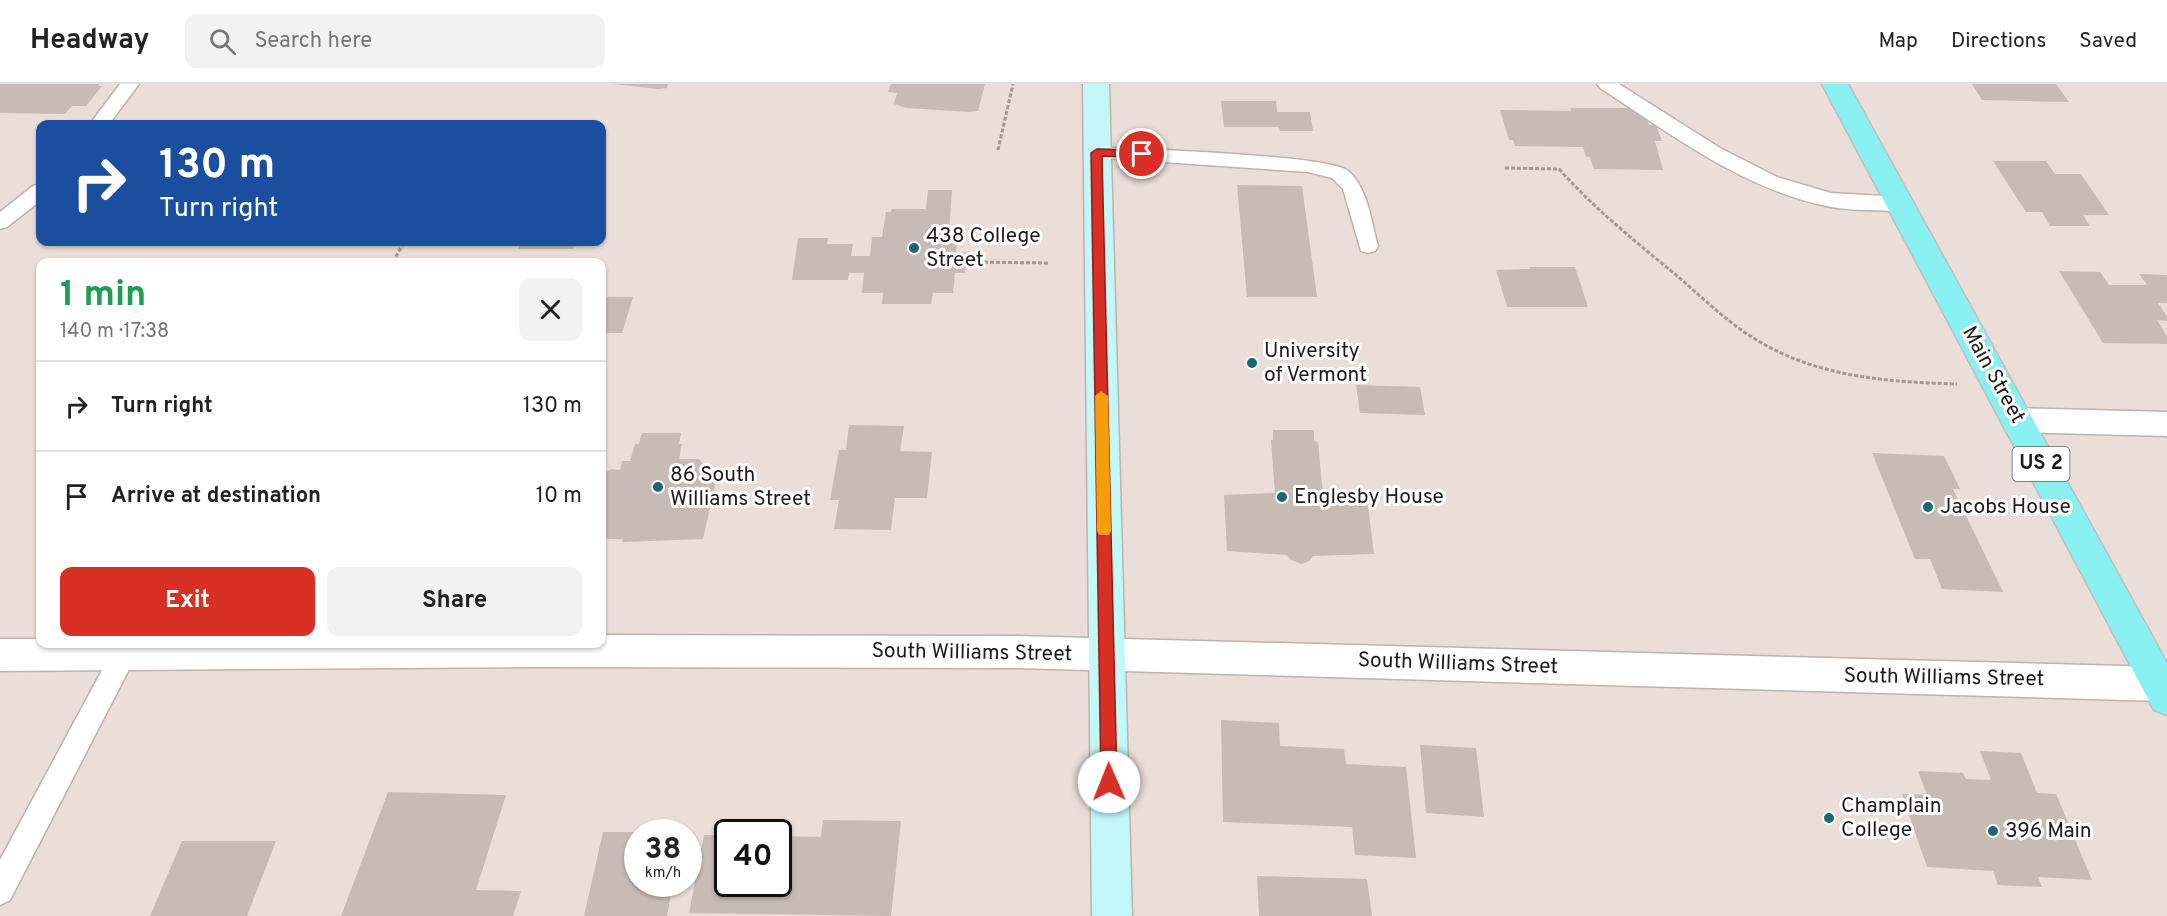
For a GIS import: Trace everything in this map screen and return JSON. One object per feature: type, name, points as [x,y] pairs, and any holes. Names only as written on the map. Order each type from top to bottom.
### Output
[{"type":"main road","name":"Main Street","points":[[1835,84],[2163,691]]},
{"type":"street","points":[[1096,84],[1112,916]]},
{"type":"street","points":[[2018,420],[2167,424]]},
{"type":"street","name":"South Williams Street","points":[[0,655],[560,651],[1017,652],[2163,691]]},
{"type":"lane","points":[[102,120],[130,84]]},
{"type":"lane","points":[[1606,84],[1720,158],[1786,188],[1831,200],[1900,204]]},
{"type":"lane","points":[[1097,153],[1308,166],[1340,173],[1352,187],[1368,246]]},
{"type":"lane","points":[[0,222],[36,193]]},
{"type":"lane","points":[[0,890],[124,654]]},
{"type":"path","points":[[998,150],[1013,84]]},
{"type":"path","points":[[1505,168],[1559,169],[1598,211],[1754,338],[1787,356],[1828,370],[1866,379],[1960,384]]},
{"type":"path","points":[[966,262],[1049,262]]},
{"type":"building","points":[[0,84],[99,84],[98,86],[102,86],[86,106],[72,106],[65,114],[0,113]]},
{"type":"building","points":[[613,84],[668,84],[667,88],[658,89]]},
{"type":"building","points":[[891,84],[985,84],[978,111],[970,112],[906,108],[894,104],[897,93],[888,92]]},
{"type":"building","points":[[1972,84],[2056,84],[2069,102],[1982,100]]},
{"type":"building","points":[[1221,101],[1276,101],[1277,112],[1310,112],[1313,131],[1280,131],[1279,127],[1224,127]]},
{"type":"building","points":[[1570,108],[1642,108],[1649,125],[1656,125],[1662,141],[1655,141],[1663,170],[1594,169],[1583,147],[1515,146],[1513,140],[1509,140],[1500,110],[1571,111]]},
{"type":"building","points":[[1993,161],[2046,161],[2055,174],[2081,174],[2109,215],[2083,215],[2090,226],[2050,226],[2042,212],[2026,212]]},
{"type":"building","points":[[1237,185],[1302,186],[1317,297],[1247,297]]},
{"type":"building","name":"438 College Street","points":[[928,190],[952,190],[949,235],[958,234],[956,252],[967,252],[965,273],[955,273],[953,293],[933,293],[931,304],[882,304],[883,293],[862,293],[864,273],[849,273],[848,280],[792,280],[798,238],[828,238],[827,244],[853,244],[851,256],[870,256],[872,237],[882,237],[886,212],[891,212],[892,209],[926,209]]},
{"type":"building","points":[[519,246],[574,246],[573,249],[518,249]]},
{"type":"building","points":[[1530,267],[1575,267],[1588,307],[1507,307],[1496,270],[1530,269]]},
{"type":"building","points":[[2059,271],[2100,272],[2109,285],[2147,285],[2139,274],[2167,275],[2167,303],[2158,303],[2167,316],[2167,321],[2157,320],[2167,336],[2167,344],[2103,343]]},
{"type":"building","points":[[606,297],[633,297],[622,333],[606,333]]},
{"type":"building","points":[[1356,385],[1420,387],[1425,415],[1360,413]]},
{"type":"building","points":[[849,425],[904,426],[900,451],[932,452],[927,498],[895,498],[891,530],[834,529],[839,500],[830,500],[839,450],[846,450]]},
{"type":"building","name":"Englesby House","points":[[1273,430],[1314,430],[1314,441],[1318,442],[1323,495],[1367,498],[1374,554],[1313,556],[1302,564],[1291,560],[1287,555],[1227,551],[1224,495],[1275,493],[1271,440],[1273,440]]},
{"type":"building","name":"86 South Williams Street","points":[[642,433],[681,433],[679,444],[682,444],[679,459],[699,459],[708,469],[706,477],[717,477],[703,539],[622,542],[623,539],[606,539],[606,472],[611,469],[620,470],[622,461],[630,461],[635,444],[639,444]]},
{"type":"building","name":"Jacobs House","points":[[1872,453],[1944,456],[1960,489],[1953,489],[2003,592],[1942,589],[1930,559],[1915,559]]},
{"type":"building","points":[[1221,720],[1279,723],[1280,746],[1344,749],[1346,764],[1406,767],[1416,858],[1355,855],[1352,827],[1223,822]]},
{"type":"building","points":[[1420,745],[1476,748],[1484,817],[1426,813]]},
{"type":"building","name":"396 Main","points":[[1980,751],[2021,753],[2037,793],[2056,794],[2092,880],[2038,877],[2042,887],[1998,885],[1993,871],[1927,867],[1902,794],[1927,795],[1918,771],[1963,773],[1966,779],[1991,780]]},
{"type":"building","points":[[388,792],[506,795],[476,890],[521,891],[513,916],[341,916]]},
{"type":"building","points":[[823,820],[901,821],[891,916],[689,913],[692,897],[702,897],[704,835],[714,835],[714,897],[792,897],[792,836],[821,837]]},
{"type":"building","points":[[603,832],[624,832],[624,897],[671,897],[667,916],[584,916]]},
{"type":"building","points":[[182,841],[276,841],[247,916],[150,916]]},
{"type":"building","points":[[1257,876],[1367,879],[1372,916],[1259,916]]},
{"type":"slow traffic","points":[[1101,396],[1104,531]]},
{"type":"place","name":"438 College Street","points":[[914,248]]},
{"type":"place","name":"University of Vermont","points":[[1252,363]]},
{"type":"place","name":"86 South Williams Street","points":[[658,487]]},
{"type":"place","name":"Englesby House","points":[[1282,497]]},
{"type":"place","name":"Jacobs House","points":[[1928,507]]},
{"type":"place","name":"Champlain College","points":[[1829,818]]},
{"type":"place","name":"396 Main","points":[[1993,831]]},
{"type":"route","points":[[1109,782],[1097,153],[1142,154]]}]
